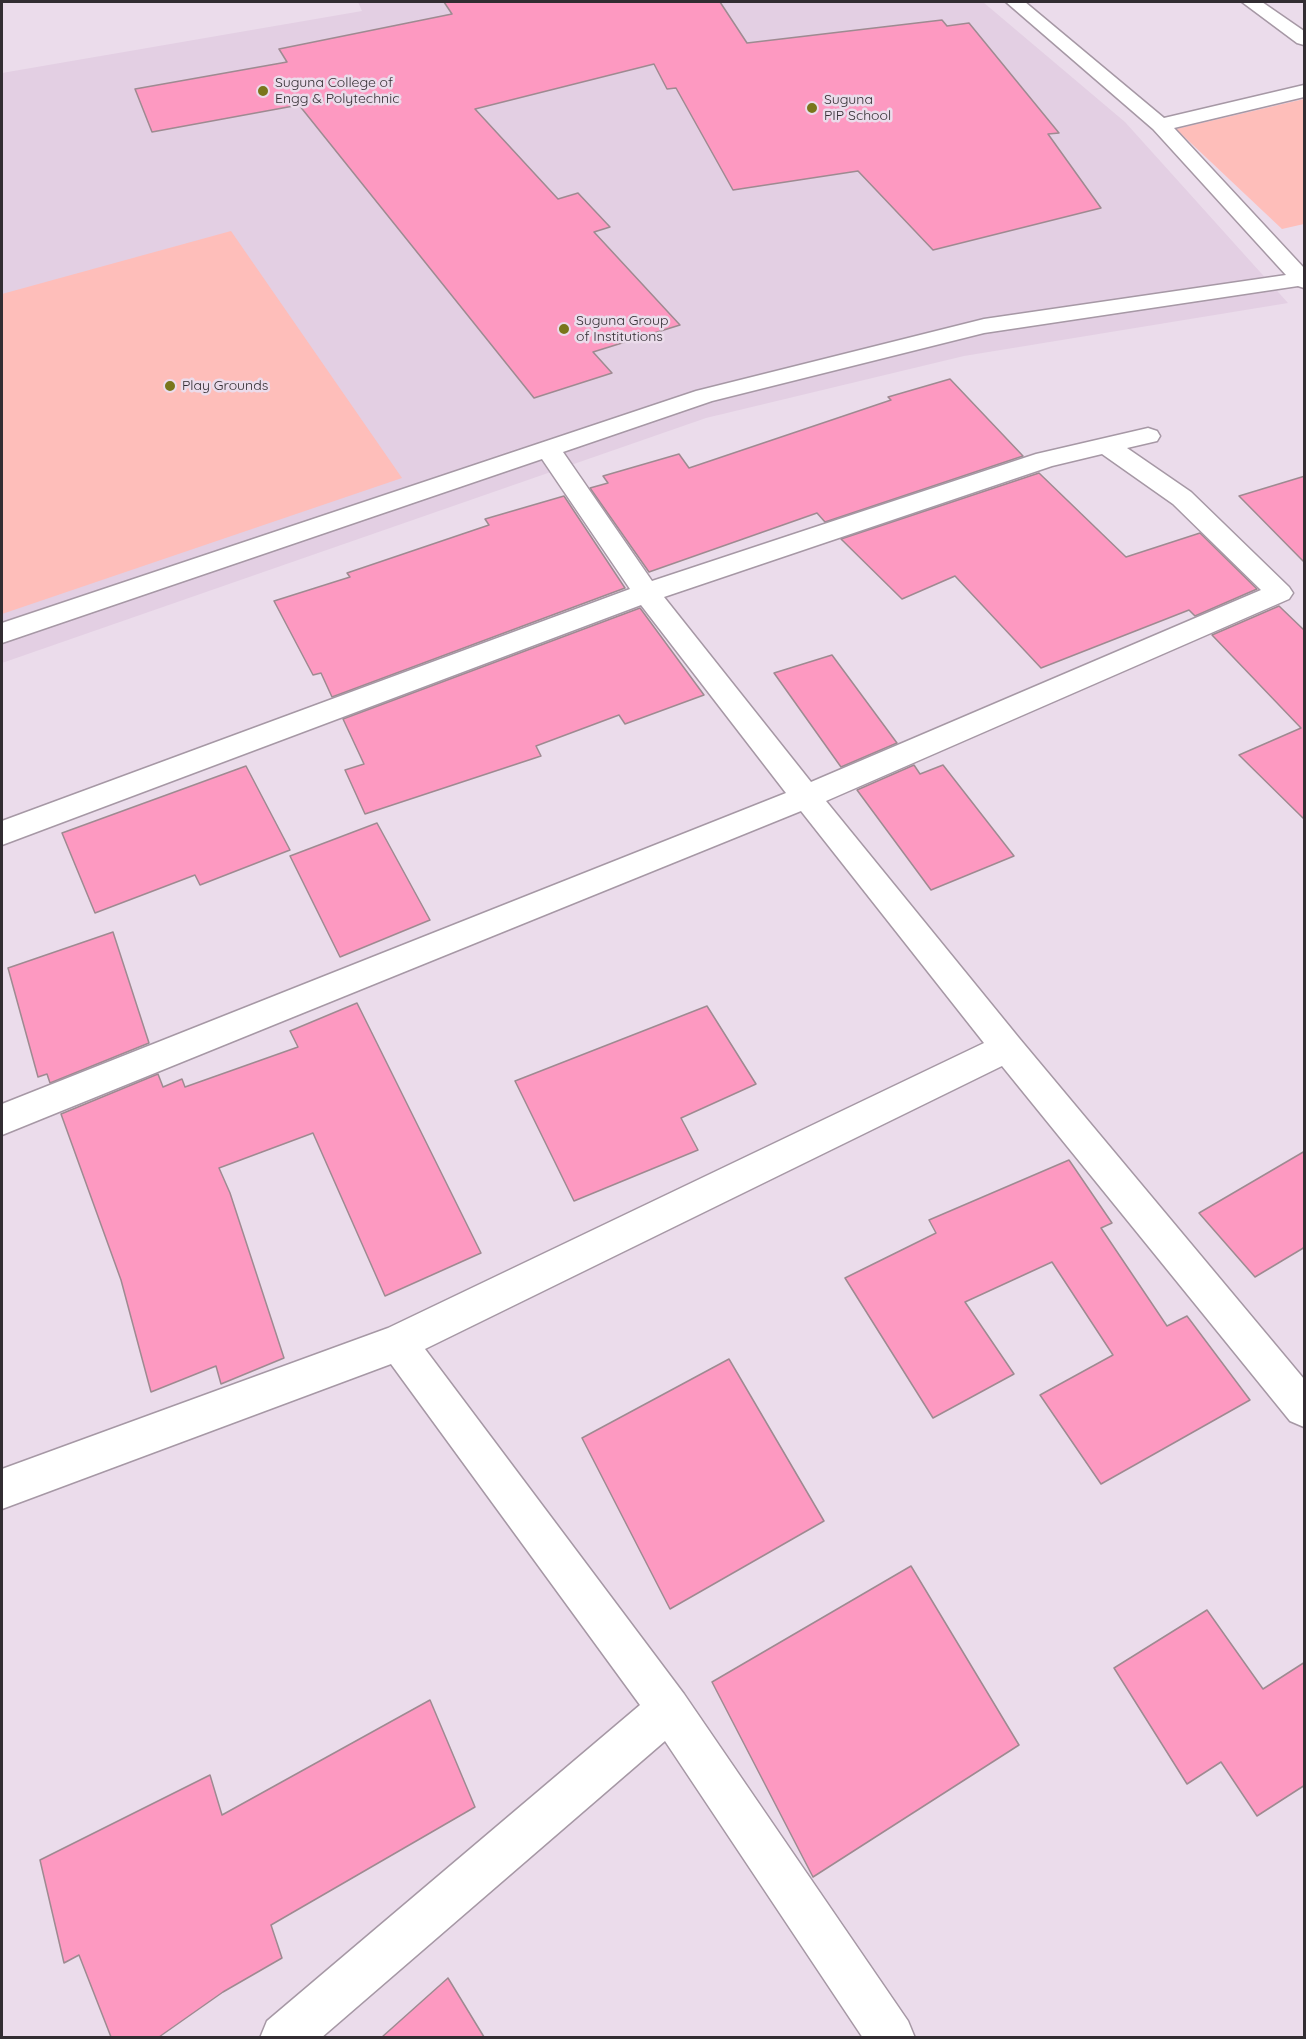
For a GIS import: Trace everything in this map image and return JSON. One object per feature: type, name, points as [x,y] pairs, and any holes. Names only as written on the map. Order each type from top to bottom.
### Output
[{"type":"street","points":[[1015,2],[1160,125],[1303,280]]},
{"type":"street","points":[[1251,2],[1305,39]]},
{"type":"street","points":[[1160,125],[1305,91]]},
{"type":"street","points":[[2,633],[704,396],[984,326],[1303,280]]},
{"type":"street","points":[[2,833],[646,593],[1045,460],[1148,436]]},
{"type":"street","points":[[2,1120],[806,797],[1280,593],[1182,498],[1106,445]]},
{"type":"street","points":[[548,449],[646,593],[806,797],[1007,1048],[1305,1408]]},
{"type":"street","points":[[2,1490],[398,1343],[1007,1048]]},
{"type":"street","points":[[398,1343],[669,1709],[891,2037]]},
{"type":"street","points":[[284,2037],[669,1709]]},
{"type":"shaded area","name":"Suguna Group of Institutions","points":[[358,2],[983,2],[1125,122],[1288,303],[964,356],[706,418],[2,663],[2,73],[362,11]]},
{"type":"shaded area","points":[[1304,99],[1304,224],[1282,229],[1176,129]]},
{"type":"shaded area","name":"Play Grounds","points":[[231,231],[402,478],[2,614],[2,294]]},
{"type":"building","points":[[444,2],[720,2],[747,43],[942,20],[947,26],[969,23],[1059,133],[1048,134],[1101,208],[933,250],[858,171],[733,190],[676,88],[667,89],[654,64],[475,109],[558,199],[578,193],[610,227],[594,232],[680,325],[593,352],[612,373],[534,398],[299,105],[152,132],[135,89],[287,62],[279,49],[452,14]]},
{"type":"building","points":[[950,379],[1023,456],[825,522],[817,513],[649,572],[590,488],[608,483],[603,476],[679,454],[689,468],[891,400],[888,397]]},
{"type":"building","points":[[1039,473],[1126,557],[1200,533],[1257,589],[1195,616],[1189,610],[1041,668],[955,576],[902,599],[841,539]]},
{"type":"building","points":[[1305,476],[1305,563],[1239,496]]},
{"type":"building","points":[[564,496],[625,588],[332,697],[321,673],[313,675],[274,601],[350,577],[347,573],[489,525],[485,519]]},
{"type":"building","points":[[1279,606],[1305,631],[1305,820],[1239,755],[1301,728],[1212,635]]},
{"type":"building","points":[[640,608],[704,695],[625,724],[619,715],[536,746],[541,756],[365,814],[345,770],[364,764],[343,719]]},
{"type":"building","points":[[832,655],[897,743],[841,767],[774,673]]},
{"type":"building","points":[[914,765],[920,774],[943,765],[1014,856],[931,890],[857,790]]},
{"type":"building","points":[[246,766],[290,850],[200,885],[195,875],[95,913],[62,833]]},
{"type":"building","points":[[377,823],[430,920],[340,957],[290,856]]},
{"type":"building","points":[[113,932],[149,1043],[50,1083],[47,1074],[38,1077],[8,968]]},
{"type":"building","points":[[357,1003],[481,1253],[385,1296],[313,1133],[219,1168],[230,1193],[284,1358],[221,1384],[216,1366],[151,1392],[121,1280],[61,1114],[158,1074],[163,1087],[182,1079],[185,1087],[298,1047],[290,1031]]},
{"type":"building","points":[[707,1006],[756,1084],[681,1118],[698,1150],[574,1201],[515,1081]]},
{"type":"building","points":[[1305,1151],[1305,1247],[1255,1277],[1199,1213]]},
{"type":"building","points":[[1069,1160],[1112,1223],[1101,1228],[1167,1326],[1187,1316],[1250,1400],[1101,1484],[1040,1395],[1113,1355],[1052,1262],[965,1302],[1014,1374],[933,1418],[845,1278],[936,1233],[929,1220]]},
{"type":"building","points":[[729,1359],[824,1521],[670,1609],[582,1438]]},
{"type":"building","points":[[911,1566],[1019,1745],[813,1877],[712,1682]]},
{"type":"building","points":[[1207,1610],[1263,1689],[1305,1662],[1305,1785],[1257,1816],[1221,1762],[1187,1784],[1114,1668]]},
{"type":"building","points":[[430,1700],[475,1807],[271,1925],[282,1958],[223,1992],[159,2037],[111,2037],[79,1955],[64,1963],[40,1860],[210,1775],[222,1815]]},
{"type":"building","points":[[448,1978],[484,2037],[382,2037]]},
{"type":"place","name":"Suguna College of Engg & Polytechnic","points":[[263,91]]},
{"type":"place","name":"Suguna PIP School","points":[[812,108]]},
{"type":"place","name":"Suguna Group of Institutions","points":[[564,329]]},
{"type":"place","name":"Play Grounds","points":[[170,386]]}]
